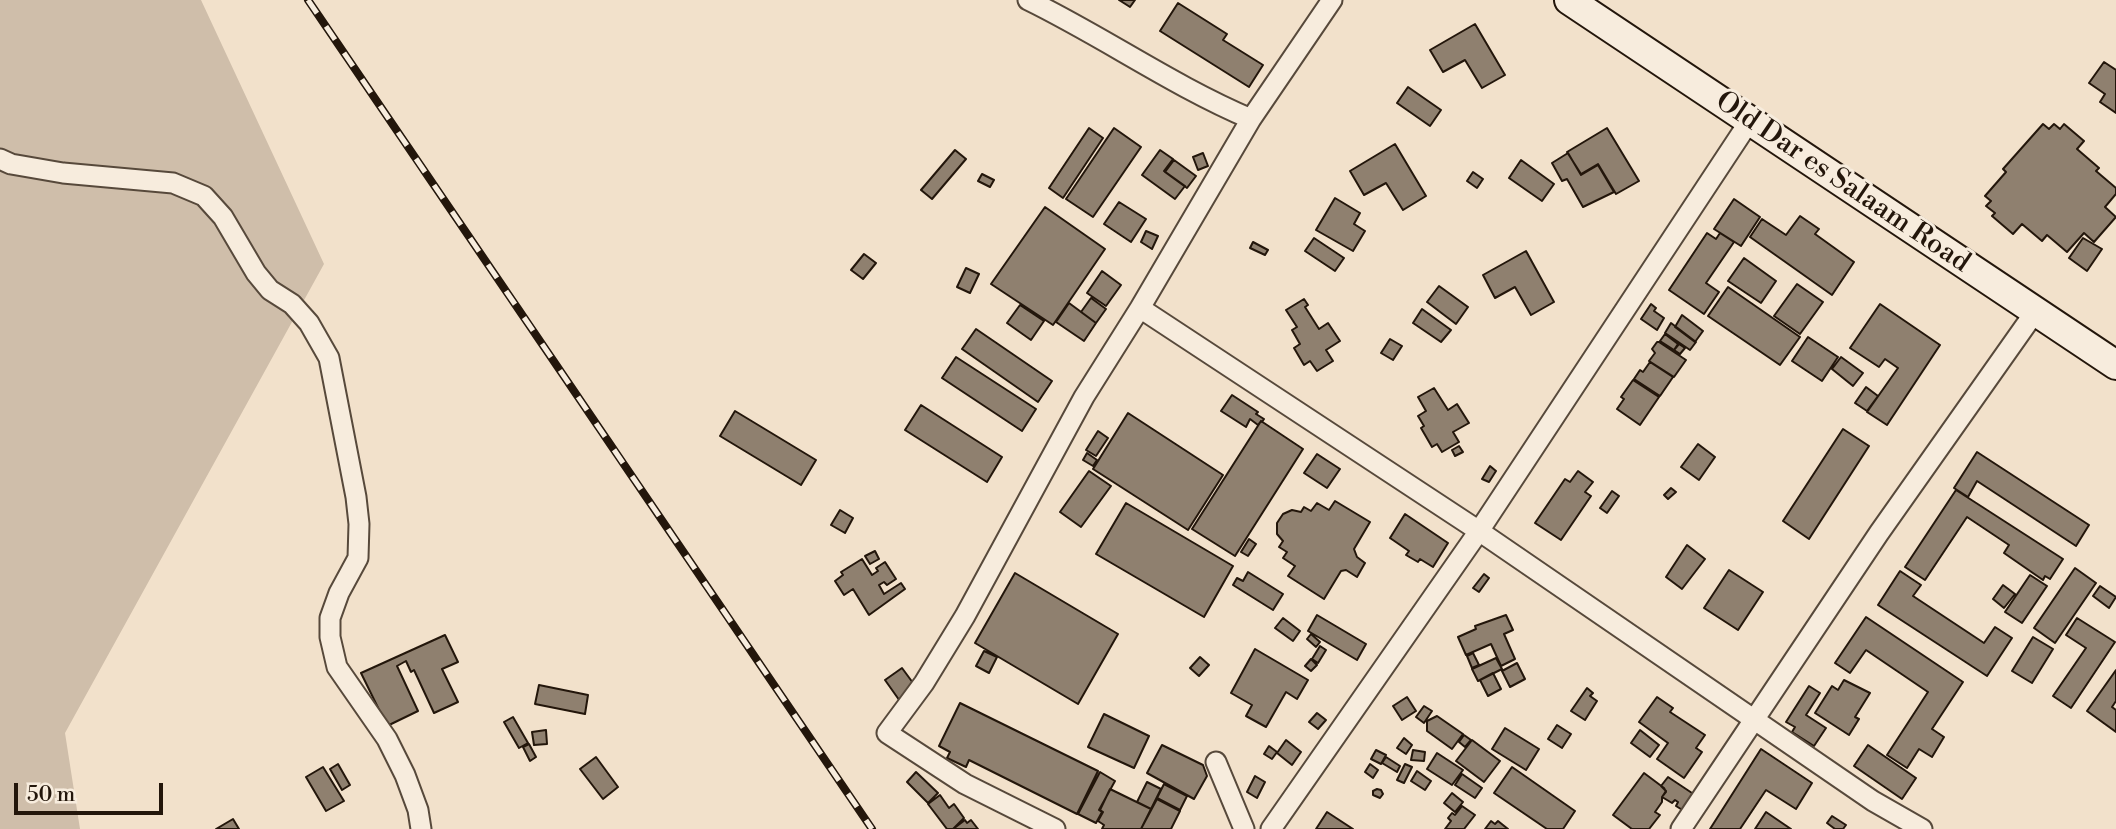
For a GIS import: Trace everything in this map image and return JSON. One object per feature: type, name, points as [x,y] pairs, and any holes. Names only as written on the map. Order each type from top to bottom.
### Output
[{"type":"main road","name":"Old Dar es Salaam Road","points":[[1569,0],[2116,365]]},
{"type":"street","points":[[1028,0],[1062,16],[1207,100],[1251,119]]},
{"type":"street","points":[[1055,829],[965,784],[887,733],[924,683],[965,616],[1084,397],[1251,119],[1332,0]]},
{"type":"street","points":[[1271,829],[1479,531],[1749,122]]},
{"type":"street","points":[[0,159],[11,164],[63,173],[173,183],[204,196],[223,217],[256,274],[270,290],[292,304],[309,323],[329,358],[359,524],[358,558],[339,593],[330,618],[330,637],[337,667],[387,739],[405,775],[418,810],[421,829]]},
{"type":"street","points":[[1140,307],[1479,531],[1873,801],[1922,829]]},
{"type":"street","points":[[1681,829],[1887,522],[2035,312]]},
{"type":"street","points":[[1216,762],[1244,829]]},
{"type":"shaded area","points":[[0,0],[201,0],[324,264],[65,733],[80,829],[0,829]]},
{"type":"building","points":[[1119,0],[1135,0],[1130,7]]},
{"type":"building","points":[[1178,3],[1227,34],[1223,40],[1263,65],[1249,87],[1160,31]]},
{"type":"building","points":[[1475,24],[1505,75],[1482,88],[1465,60],[1443,72],[1430,50]]},
{"type":"building","points":[[2104,62],[2116,70],[2116,113],[2100,102],[2105,94],[2089,83]]},
{"type":"building","points":[[1408,87],[1441,110],[1430,126],[1397,103]]},
{"type":"building","points":[[2043,124],[2049,129],[2054,124],[2060,129],[2064,124],[2084,141],[2077,149],[2099,168],[2096,171],[2116,188],[2116,194],[2105,207],[2116,217],[2094,242],[2084,233],[2067,252],[2047,235],[2042,241],[2022,224],[2013,234],[1992,216],[1995,213],[1986,206],[1991,201],[1985,196],[2006,172],[2003,169]]},
{"type":"building","points":[[1089,128],[1103,138],[1063,198],[1049,188]]},
{"type":"building","points":[[1114,128],[1141,147],[1093,217],[1066,199]]},
{"type":"building","points":[[1607,128],[1639,181],[1616,194],[1598,164],[1581,174],[1567,152]]},
{"type":"building","points":[[1395,144],[1426,196],[1403,210],[1386,183],[1364,195],[1350,171]]},
{"type":"building","points":[[955,150],[966,159],[932,199],[921,190]]},
{"type":"building","points":[[1160,150],[1173,159],[1164,171],[1185,186],[1175,199],[1142,175]]},
{"type":"building","points":[[1203,153],[1208,166],[1198,170],[1193,157]]},
{"type":"building","points":[[1568,153],[1581,175],[1598,165],[1614,192],[1583,207],[1567,179],[1562,181],[1552,163]]},
{"type":"building","points":[[1174,160],[1196,176],[1187,188],[1165,172]]},
{"type":"building","points":[[1521,160],[1554,184],[1542,201],[1509,178]]},
{"type":"building","points":[[1473,172],[1483,179],[1477,188],[1467,181]]},
{"type":"building","points":[[982,174],[994,180],[990,187],[978,181]]},
{"type":"building","points":[[1335,198],[1360,213],[1354,224],[1365,231],[1353,251],[1316,230]]},
{"type":"building","points":[[1734,199],[1760,217],[1741,246],[1714,229]]},
{"type":"building","points":[[1119,202],[1146,219],[1131,242],[1104,224]]},
{"type":"building","points":[[1045,207],[1105,249],[1053,325],[991,284]]},
{"type":"building","points":[[1800,216],[1819,229],[1815,234],[1854,262],[1832,295],[1750,237],[1762,219],[1786,235]]},
{"type":"building","points":[[1146,231],[1158,236],[1152,249],[1141,242]]},
{"type":"building","points":[[1707,233],[1716,239],[1720,233],[1734,242],[1706,283],[1719,292],[1704,314],[1669,290]]},
{"type":"building","points":[[1314,238],[1344,258],[1335,271],[1305,251]]},
{"type":"building","points":[[2083,238],[2102,249],[2087,271],[2069,258]]},
{"type":"building","points":[[1253,242],[1268,250],[1265,255],[1250,248]]},
{"type":"building","points":[[1526,251],[1554,302],[1531,315],[1515,287],[1495,298],[1483,275]]},
{"type":"building","points":[[864,254],[876,263],[863,279],[851,270]]},
{"type":"building","points":[[1744,258],[1776,281],[1761,303],[1728,281]]},
{"type":"building","points":[[966,268],[979,274],[970,293],[957,287]]},
{"type":"building","points":[[1102,271],[1121,285],[1106,306],[1087,293]]},
{"type":"building","points":[[1797,284],[1823,302],[1800,334],[1774,316]]},
{"type":"building","points":[[1439,286],[1468,307],[1456,324],[1427,302]]},
{"type":"building","points":[[1728,287],[1800,337],[1780,365],[1708,316]]},
{"type":"building","points":[[1091,298],[1106,309],[1096,323],[1081,312]]},
{"type":"building","points":[[1304,299],[1308,305],[1305,307],[1319,329],[1328,323],[1340,341],[1326,350],[1333,361],[1317,371],[1310,361],[1304,365],[1294,348],[1300,344],[1292,330],[1297,327],[1286,310]]},
{"type":"building","points":[[1069,303],[1096,323],[1084,341],[1056,322]]},
{"type":"building","points":[[1651,304],[1656,308],[1654,311],[1664,318],[1657,330],[1641,319]]},
{"type":"building","points":[[1880,304],[1940,345],[1887,425],[1867,412],[1898,368],[1885,359],[1879,367],[1850,348]]},
{"type":"building","points":[[1020,305],[1044,321],[1031,340],[1007,323]]},
{"type":"building","points":[[1422,309],[1451,330],[1441,342],[1413,323]]},
{"type":"building","points":[[1682,315],[1703,331],[1695,342],[1675,327]]},
{"type":"building","points":[[1671,323],[1696,342],[1690,350],[1665,333]]},
{"type":"building","points":[[976,329],[1052,381],[1038,402],[962,349]]},
{"type":"building","points":[[1665,334],[1678,344],[1674,350],[1660,341]]},
{"type":"building","points":[[1808,337],[1838,357],[1822,381],[1792,361]]},
{"type":"building","points":[[1390,339],[1402,346],[1393,360],[1381,353]]},
{"type":"building","points":[[1657,342],[1686,360],[1674,377],[1649,361],[1655,353],[1652,349]]},
{"type":"building","points":[[1679,344],[1685,348],[1680,354],[1674,350]]},
{"type":"building","points":[[956,357],[1036,409],[1022,431],[942,378]]},
{"type":"building","points":[[1841,357],[1863,373],[1853,386],[1832,369]]},
{"type":"building","points":[[1650,362],[1673,377],[1660,396],[1634,379]]},
{"type":"building","points":[[1633,380],[1659,397],[1640,425],[1617,409],[1624,399],[1621,397]]},
{"type":"building","points":[[1866,387],[1878,396],[1867,411],[1855,403]]},
{"type":"building","points":[[1434,388],[1448,410],[1457,404],[1469,423],[1453,432],[1459,442],[1442,452],[1437,444],[1432,447],[1421,428],[1424,426],[1418,416],[1426,411],[1418,397]]},
{"type":"building","points":[[1232,395],[1258,412],[1256,414],[1264,419],[1262,422],[1258,425],[1250,419],[1246,427],[1221,411]]},
{"type":"building","points":[[921,405],[1002,457],[987,482],[905,430]]},
{"type":"building","points":[[735,411],[816,460],[801,485],[720,436]]},
{"type":"building","points":[[1128,413],[1223,475],[1188,530],[1093,469]]},
{"type":"building","points":[[1261,421],[1303,449],[1235,556],[1192,529]]},
{"type":"building","points":[[1843,429],[1869,446],[1809,539],[1783,521]]},
{"type":"building","points":[[1098,431],[1108,438],[1096,456],[1086,450]]},
{"type":"building","points":[[1698,444],[1715,457],[1699,480],[1681,467]]},
{"type":"building","points":[[1459,446],[1463,452],[1455,456],[1452,450]]},
{"type":"building","points":[[1977,452],[2089,525],[2076,546],[1977,481],[1968,497],[1954,488]]},
{"type":"building","points":[[1087,453],[1097,460],[1093,466],[1083,460]]},
{"type":"building","points":[[1317,454],[1340,469],[1327,488],[1304,473]]},
{"type":"building","points":[[1490,466],[1496,471],[1489,482],[1482,479]]},
{"type":"building","points":[[1089,471],[1111,486],[1081,527],[1060,512]]},
{"type":"building","points":[[1578,471],[1593,482],[1585,492],[1591,496],[1561,540],[1535,523],[1565,479],[1570,482]]},
{"type":"building","points":[[1671,488],[1676,492],[1668,499],[1664,495]]},
{"type":"building","points":[[1956,490],[2063,559],[2050,579],[2045,576],[2043,580],[2004,553],[2009,545],[1967,517],[1925,580],[1905,567]]},
{"type":"building","points":[[1612,491],[1619,496],[1607,513],[1600,508]]},
{"type":"building","points":[[1335,501],[1370,522],[1354,549],[1357,557],[1365,563],[1357,577],[1346,570],[1341,571],[1324,599],[1288,576],[1295,566],[1283,558],[1287,552],[1279,547],[1283,541],[1277,534],[1277,523],[1283,514],[1292,510],[1301,512],[1304,507],[1311,511],[1317,503],[1329,510]]},
{"type":"building","points":[[1126,503],[1233,566],[1204,617],[1096,554]]},
{"type":"building","points":[[840,510],[853,518],[845,533],[831,525]]},
{"type":"building","points":[[1405,514],[1448,543],[1433,567],[1406,555],[1409,551],[1390,538]]},
{"type":"building","points":[[1249,539],[1256,544],[1248,556],[1241,552]]},
{"type":"building","points":[[1687,545],[1705,559],[1682,589],[1666,577]]},
{"type":"building","points":[[875,551],[879,559],[870,564],[865,556]]},
{"type":"building","points":[[862,559],[872,575],[878,571],[876,568],[885,562],[896,579],[887,585],[884,582],[879,585],[884,594],[901,583],[905,589],[869,615],[853,589],[844,595],[835,581],[843,575],[841,572]]},
{"type":"building","points":[[2075,568],[2096,583],[2055,643],[2034,628]]},
{"type":"building","points":[[1729,570],[1763,592],[1738,630],[1704,608]]},
{"type":"building","points":[[1900,571],[1921,585],[1913,596],[1984,643],[1995,627],[2012,638],[1987,676],[1878,605]]},
{"type":"building","points":[[1248,572],[1283,594],[1273,610],[1233,585],[1237,578],[1243,581]]},
{"type":"building","points":[[1015,573],[1118,634],[1078,704],[975,643]]},
{"type":"building","points":[[1484,574],[1489,578],[1479,592],[1473,588]]},
{"type":"building","points":[[2030,575],[2047,586],[2022,623],[2005,612]]},
{"type":"building","points":[[2003,585],[2015,594],[2004,608],[1993,599]]},
{"type":"building","points":[[2100,586],[2116,597],[2109,608],[2093,596]]},
{"type":"building","points":[[1317,615],[1366,644],[1357,660],[1308,631]]},
{"type":"building","points":[[1506,615],[1513,630],[1504,634],[1515,659],[1501,666],[1491,644],[1466,655],[1458,637],[1476,629],[1475,626]]},
{"type":"building","points":[[1866,617],[1963,682],[1932,729],[1944,737],[1932,757],[1919,749],[1907,768],[1887,755],[1928,692],[1866,650],[1850,673],[1835,663]]},
{"type":"building","points":[[1283,618],[1300,631],[1293,641],[1275,628]]},
{"type":"building","points":[[2077,618],[2115,642],[2071,708],[2053,696],[2086,648],[2066,635]]},
{"type":"building","points":[[1311,634],[1320,642],[1316,647],[1307,639]]},
{"type":"building","points":[[445,635],[458,662],[442,669],[458,702],[434,713],[414,670],[411,672],[406,661],[397,666],[418,711],[387,726],[361,673]]},
{"type":"building","points":[[2033,637],[2053,649],[2032,683],[2012,671]]},
{"type":"building","points":[[1320,646],[1326,650],[1318,663],[1312,659]]},
{"type":"building","points":[[1255,649],[1308,680],[1297,699],[1286,692],[1266,727],[1246,716],[1252,705],[1231,693]]},
{"type":"building","points":[[984,651],[997,657],[989,673],[976,666]]},
{"type":"building","points":[[1473,653],[1479,665],[1472,668],[1467,656]]},
{"type":"building","points":[[1200,657],[1209,665],[1199,676],[1190,668]]},
{"type":"building","points":[[1496,658],[1502,669],[1478,681],[1472,669]]},
{"type":"building","points":[[1311,659],[1317,665],[1311,671],[1305,666]]},
{"type":"building","points":[[1517,663],[1525,679],[1510,687],[1502,671]]},
{"type":"building","points":[[902,668],[916,687],[902,704],[885,680]]},
{"type":"building","points":[[2116,670],[2116,701],[2112,707],[2116,710],[2116,732],[2087,711]]},
{"type":"building","points":[[1493,673],[1501,689],[1488,696],[1480,680]]},
{"type":"building","points":[[1844,680],[1870,693],[1855,717],[1859,719],[1849,735],[1815,713],[1832,686],[1838,690]]},
{"type":"building","points":[[539,685],[588,695],[585,714],[535,704]]},
{"type":"building","points":[[1809,686],[1820,693],[1806,715],[1826,728],[1814,746],[1792,732],[1795,727],[1786,722]]},
{"type":"building","points":[[1587,688],[1593,693],[1590,696],[1597,701],[1585,720],[1571,711]]},
{"type":"building","points":[[1407,697],[1416,711],[1402,720],[1393,706]]},
{"type":"building","points":[[1657,697],[1673,708],[1670,712],[1705,735],[1696,748],[1702,752],[1684,778],[1657,759],[1668,743],[1639,722]]},
{"type":"building","points":[[960,703],[1098,771],[1077,814],[969,760],[966,767],[947,758],[950,752],[939,746]]},
{"type":"building","points":[[1424,706],[1432,711],[1424,723],[1416,717]]},
{"type":"building","points":[[1317,713],[1326,720],[1318,729],[1309,722]]},
{"type":"building","points":[[1104,714],[1149,736],[1134,768],[1088,747]]},
{"type":"building","points":[[1437,716],[1463,734],[1452,749],[1427,731],[1427,721]]},
{"type":"building","points":[[513,717],[528,743],[519,748],[504,722]]},
{"type":"building","points":[[1557,725],[1571,734],[1562,748],[1548,739]]},
{"type":"building","points":[[1505,728],[1539,749],[1526,770],[1492,749]]},
{"type":"building","points":[[546,730],[547,744],[534,745],[532,732]]},
{"type":"building","points":[[1640,730],[1659,745],[1650,757],[1631,743]]},
{"type":"building","points":[[1464,735],[1471,740],[1465,747],[1459,742]]},
{"type":"building","points":[[1404,738],[1412,745],[1406,754],[1397,748]]},
{"type":"building","points":[[1286,740],[1301,752],[1292,765],[1277,753]]},
{"type":"building","points":[[1472,740],[1500,761],[1484,782],[1456,761]]},
{"type":"building","points":[[529,744],[536,757],[530,761],[523,747]]},
{"type":"building","points":[[1162,745],[1203,765],[1207,776],[1194,799],[1147,773]]},
{"type":"building","points":[[1868,745],[1916,778],[1902,799],[1854,766]]},
{"type":"building","points":[[1269,746],[1277,752],[1272,759],[1264,754]]},
{"type":"building","points":[[1761,749],[1812,783],[1796,809],[1766,790],[1740,829],[1710,829]]},
{"type":"building","points":[[1376,750],[1386,755],[1381,764],[1371,759]]},
{"type":"building","points":[[1413,750],[1425,752],[1424,761],[1411,760]]},
{"type":"building","points":[[1437,753],[1463,770],[1452,785],[1427,769]]},
{"type":"building","points":[[596,757],[618,787],[603,799],[580,769]]},
{"type":"building","points":[[1386,757],[1400,766],[1397,772],[1382,763]]},
{"type":"building","points":[[338,764],[350,785],[342,790],[330,769]]},
{"type":"building","points":[[1370,764],[1378,770],[1373,778],[1365,772]]},
{"type":"building","points":[[1405,764],[1412,767],[1404,783],[1397,780]]},
{"type":"building","points":[[323,767],[344,801],[326,811],[306,777]]},
{"type":"building","points":[[1512,767],[1575,811],[1563,829],[1547,829],[1494,793]]},
{"type":"building","points":[[1417,771],[1431,781],[1425,790],[1411,781]]},
{"type":"building","points":[[916,772],[938,793],[928,803],[907,782]]},
{"type":"building","points":[[1100,772],[1115,781],[1099,810],[1102,812],[1096,823],[1078,814]]},
{"type":"building","points":[[1644,773],[1666,792],[1655,812],[1660,815],[1649,829],[1632,829],[1613,815]]},
{"type":"building","points":[[1462,774],[1482,788],[1475,798],[1455,785]]},
{"type":"building","points":[[1255,776],[1265,782],[1257,798],[1247,792]]},
{"type":"building","points":[[1668,777],[1695,795],[1684,811],[1676,806],[1678,802],[1675,800],[1672,803],[1662,797],[1666,791],[1661,786]]},
{"type":"building","points":[[1147,782],[1161,789],[1151,809],[1137,802]]},
{"type":"building","points":[[1164,784],[1187,796],[1180,810],[1157,798]]},
{"type":"building","points":[[1110,789],[1151,809],[1141,829],[1102,829],[1104,825],[1098,821],[1103,812],[1100,810]]},
{"type":"building","points":[[1377,789],[1383,794],[1380,798],[1373,795],[1373,791]]},
{"type":"building","points":[[1452,793],[1463,802],[1455,812],[1444,803]]},
{"type":"building","points":[[940,795],[949,808],[954,804],[964,818],[953,829],[947,829],[928,804]]},
{"type":"building","points":[[1157,799],[1180,811],[1171,829],[1141,829]]},
{"type":"building","points":[[1462,806],[1475,815],[1464,829],[1445,829],[1451,821],[1448,818],[1452,813],[1455,815]]},
{"type":"building","points":[[1327,812],[1353,829],[1316,829]]},
{"type":"building","points":[[1766,812],[1791,829],[1755,829]]},
{"type":"building","points":[[1832,816],[1846,825],[1843,829],[1835,829],[1827,823]]},
{"type":"building","points":[[233,819],[239,829],[216,829]]},
{"type":"building","points":[[965,820],[967,823],[971,820],[978,829],[953,829]]},
{"type":"building","points":[[1491,821],[1495,824],[1498,821],[1508,829],[1485,829]]},
{"type":"railway","points":[[308,0],[872,829]]}]
